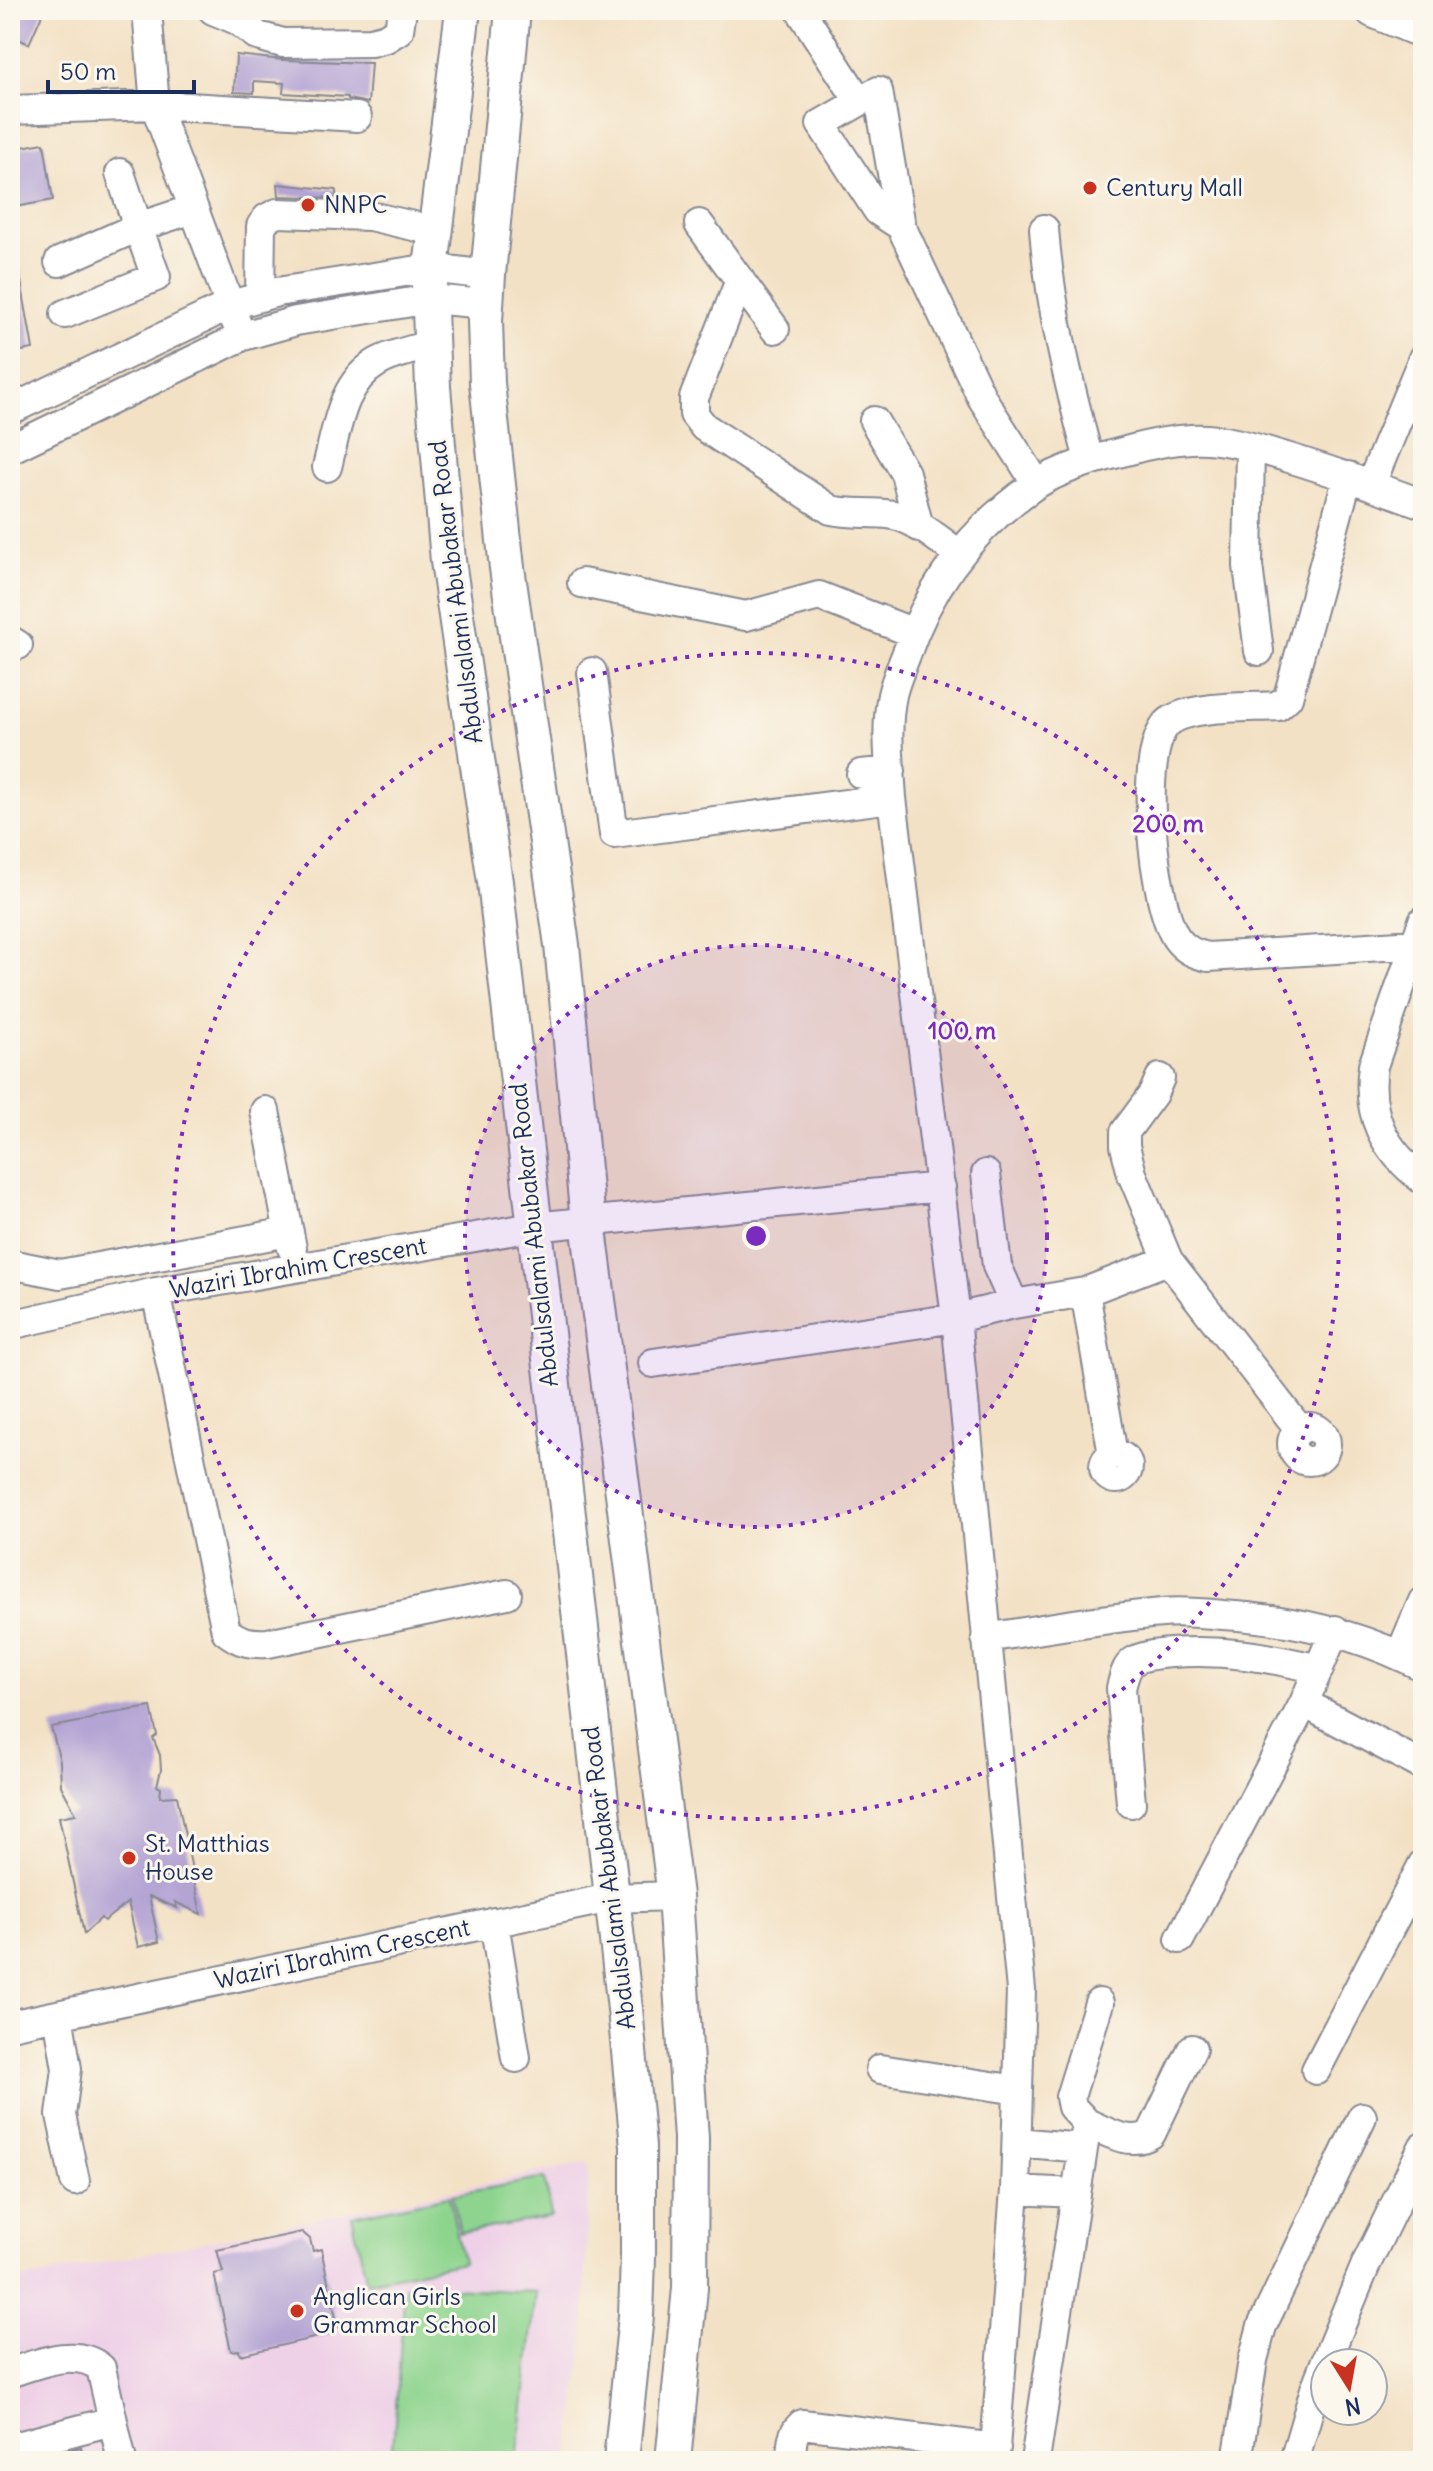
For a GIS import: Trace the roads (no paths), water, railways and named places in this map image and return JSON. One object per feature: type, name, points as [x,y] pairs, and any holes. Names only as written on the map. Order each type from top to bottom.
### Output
[{"type":"main road","name":"Abdulsalami Abubakar Road","points":[[463,10],[430,283],[433,387],[448,561],[495,882],[625,2009],[638,2146],[636,2316],[621,2461]]},
{"type":"main road","points":[[513,10],[487,290],[487,383],[507,568],[562,945],[588,1222],[675,1896],[691,2153],[690,2288],[673,2461]]},
{"type":"main road","points":[[1373,10],[1423,31]]},
{"type":"street","points":[[147,10],[155,105],[228,306],[243,336]]},
{"type":"street","points":[[213,10],[237,20],[258,36],[283,43],[371,42],[386,38],[399,30],[402,10]]},
{"type":"street","points":[[800,10],[859,101]]},
{"type":"street","points":[[901,226],[878,211],[821,124],[878,91],[901,226],[982,398],[1037,484]]},
{"type":"street","points":[[10,110],[155,105],[357,117]]},
{"type":"street","points":[[65,314],[156,277],[120,173]]},
{"type":"street","points":[[59,262],[138,227],[193,209]]},
{"type":"street","points":[[260,297],[261,226],[267,218],[277,213],[370,216],[435,231]]},
{"type":"street","points":[[699,224],[775,329]]},
{"type":"street","points":[[1044,229],[1047,273],[1062,357],[1089,460]]},
{"type":"street","points":[[740,280],[694,398],[694,414],[704,427],[831,510],[847,514],[893,515],[908,520],[959,554]]},
{"type":"street","points":[[10,410],[228,306],[260,297],[430,283],[487,290]]},
{"type":"street","points":[[10,449],[243,336],[430,283]]},
{"type":"street","points":[[327,467],[349,389],[363,372],[381,360],[432,344]]},
{"type":"street","points":[[1423,358],[1360,480],[1288,697],[1278,706],[1194,712],[1170,721],[1159,736],[1152,760],[1151,839],[1169,922],[1175,937],[1195,954],[1208,957],[1419,933],[1373,1066],[1369,1091],[1378,1128],[1423,1180]]},
{"type":"street","points":[[874,421],[905,473],[919,527]]},
{"type":"street","points":[[791,2461],[792,2439],[795,2430],[802,2424],[995,2454],[1015,2190],[1020,1977],[956,1318],[891,784],[889,724],[892,694],[914,633],[940,580],[959,554],[979,532],[1037,484],[1089,460],[1193,438],[1250,447],[1360,480],[1423,504]]},
{"type":"street","points":[[1250,447],[1248,566],[1259,651]]},
{"type":"street","points":[[582,583],[746,616],[819,596],[914,633]]},
{"type":"street","points":[[592,672],[614,834],[891,784]]},
{"type":"street","points":[[861,774],[891,784]]},
{"type":"street","points":[[1160,1078],[1153,1094],[1125,1132],[1132,1174],[1168,1260],[1300,1430]]},
{"type":"street","points":[[265,1111],[296,1268]]},
{"type":"street","points":[[986,1174],[997,1266],[1014,1304]]},
{"type":"street","name":"Waziri Ibrahim Crescent","points":[[10,1325],[156,1292],[533,1227],[941,1187]]},
{"type":"street","points":[[10,1264],[60,1274],[289,1232]]},
{"type":"street","points":[[653,1363],[956,1318],[1085,1292],[1168,1260]]},
{"type":"street","points":[[156,1292],[226,1631],[236,1639],[251,1644],[268,1643],[507,1594]]},
{"type":"street","points":[[1085,1292],[1113,1455]]},
{"type":"street","points":[[986,1638],[1164,1612],[1236,1616],[1335,1630],[1411,1661],[1423,1601]]},
{"type":"street","points":[[1180,1939],[1304,1703],[1335,1630]]},
{"type":"street","points":[[1131,1803],[1121,1688],[1125,1671],[1135,1660],[1158,1654],[1211,1650],[1264,1656],[1319,1669]]},
{"type":"street","points":[[1304,1703],[1423,1766]]},
{"type":"street","points":[[1316,2070],[1423,1864]]},
{"type":"street","name":"Waziri Ibrahim Crescent","points":[[10,2025],[610,1898],[675,1896]]},
{"type":"street","points":[[494,1922],[516,2058]]},
{"type":"street","points":[[1035,2461],[1084,2136],[1070,2097],[1099,2003]]},
{"type":"street","points":[[58,2015],[67,2069],[61,2115],[75,2181]]},
{"type":"street","points":[[1017,2142],[1084,2136],[1142,2140],[1151,2134],[1192,2049]]},
{"type":"street","points":[[880,2069],[1018,2090]]},
{"type":"street","points":[[1237,2461],[1253,2360],[1262,2326],[1362,2117]]},
{"type":"street","points":[[1332,2347],[1367,2262],[1423,2147]]},
{"type":"street","points":[[1015,2190],[1075,2193]]},
{"type":"street","points":[[15,2371],[75,2356],[91,2359],[101,2368],[122,2461]]},
{"type":"street","points":[[1298,2459],[1309,2414]]},
{"type":"street","points":[[10,2448],[112,2421]]},
{"type":"place","name":"Century Mall","points":[[1090,188]]},
{"type":"place","name":"NNPC","points":[[308,205]]},
{"type":"place","name":"St. Matthias House","points":[[129,1858]]},
{"type":"place","name":"Anglican Girls Grammar School","points":[[297,2311]]}]
